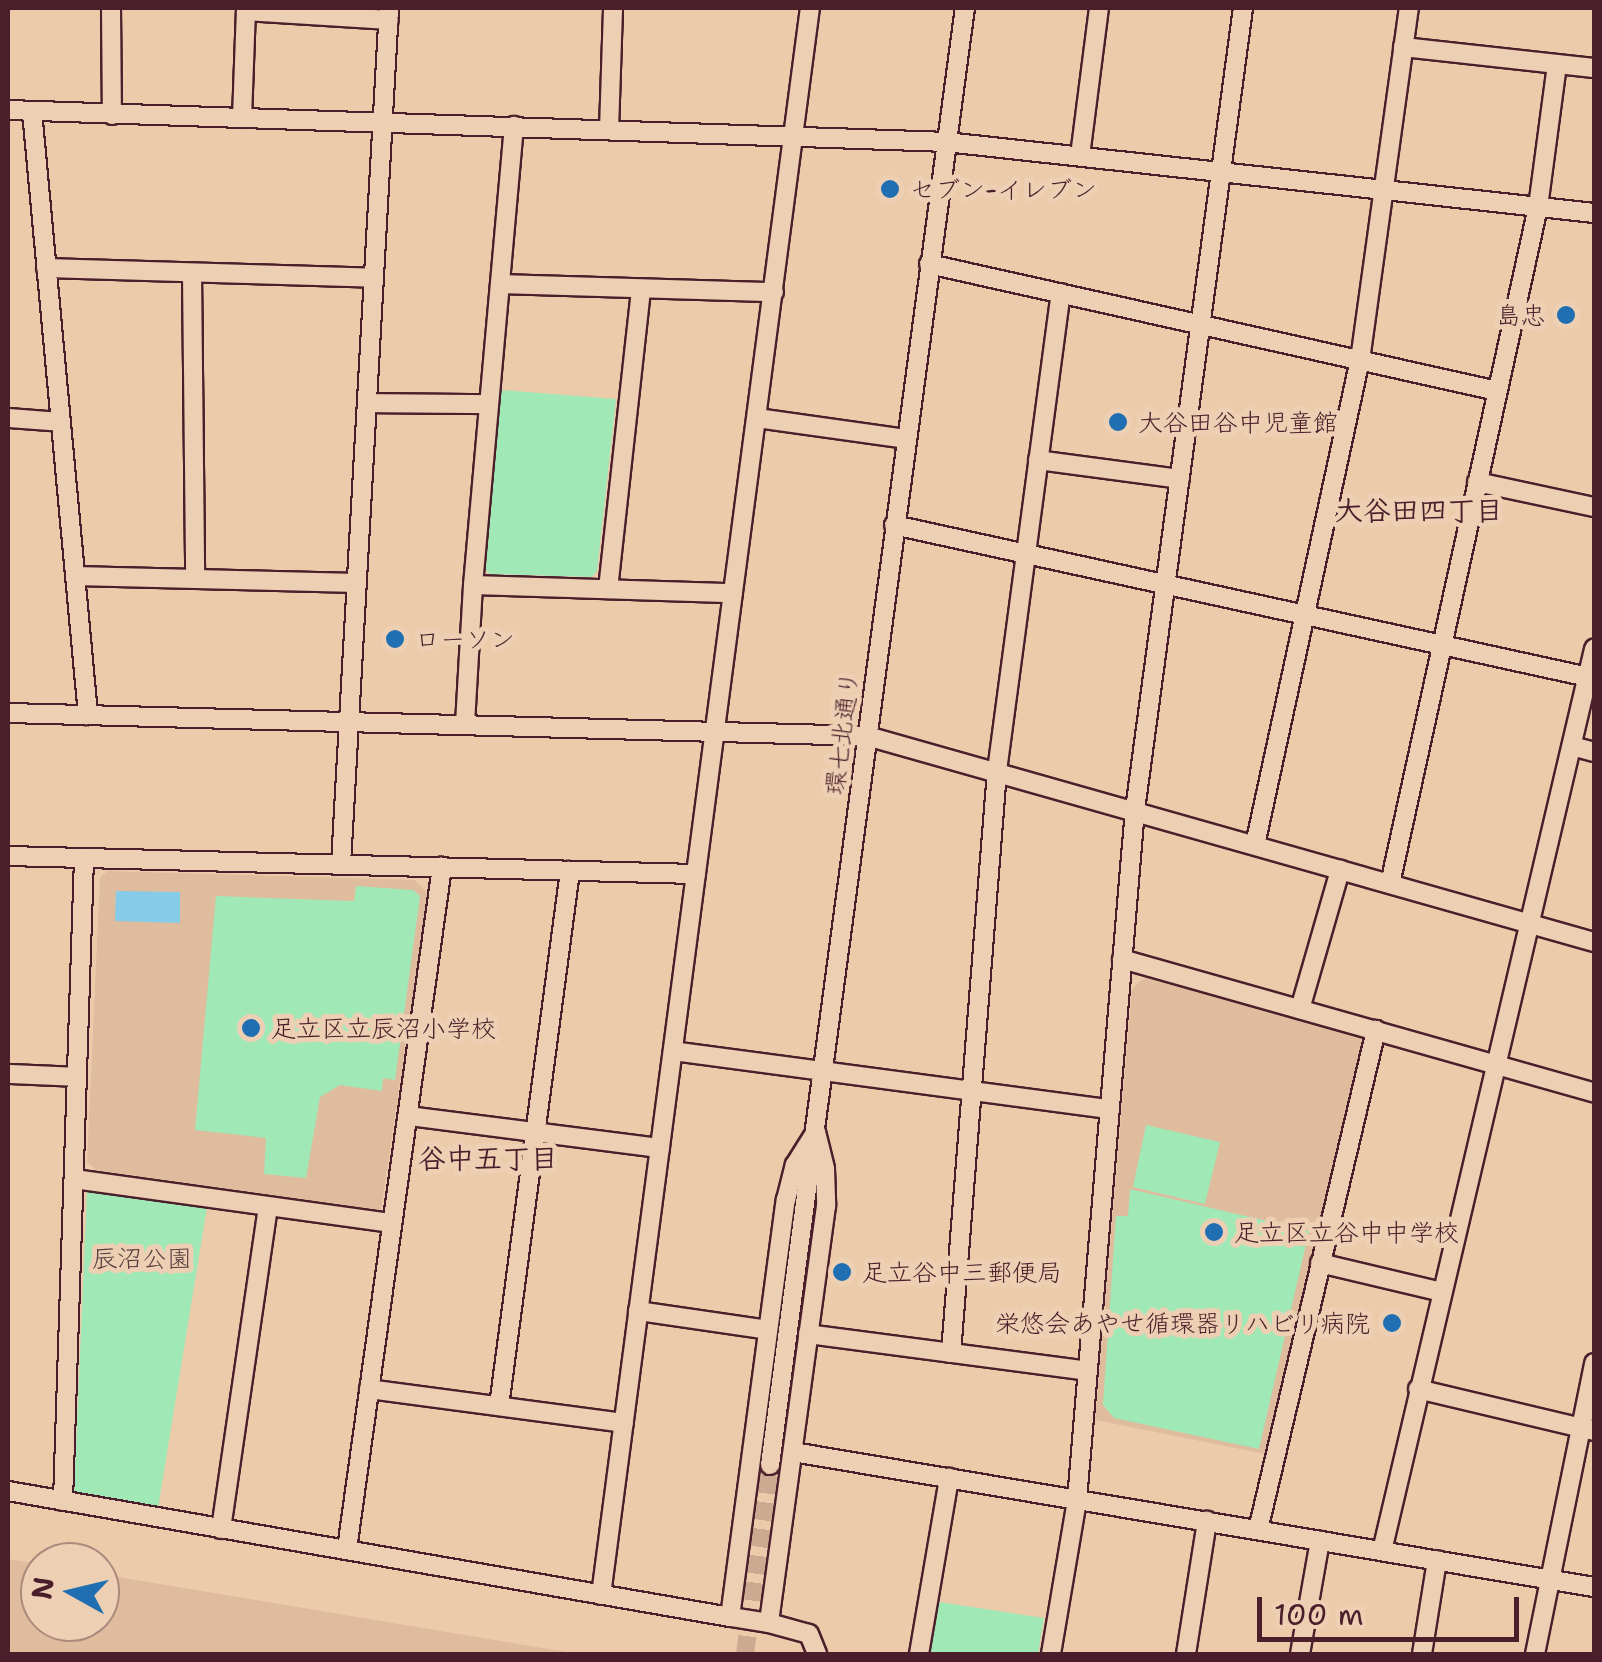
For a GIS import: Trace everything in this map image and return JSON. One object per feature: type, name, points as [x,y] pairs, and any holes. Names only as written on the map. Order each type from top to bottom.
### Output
[{"type":"street","points":[[112,8],[112,114]]},
{"type":"street","points":[[609,130],[613,8]]},
{"type":"street","points":[[600,1595],[794,136],[810,8],[801,8]]},
{"type":"street","name":"環七北通り","points":[[770,1465],[965,8]]},
{"type":"street","points":[[1080,156],[1100,8]]},
{"type":"street","points":[[1051,1654],[1078,1500],[1136,810],[1243,8]]},
{"type":"street","points":[[1255,845],[1360,360],[1409,8]]},
{"type":"street","points":[[242,118],[246,9],[389,14],[341,864]]},
{"type":"street","points":[[1403,47],[1594,68]]},
{"type":"street","points":[[1390,884],[1538,207],[1558,64]]},
{"type":"street","points":[[8,110],[946,142],[1594,214]]},
{"type":"street","points":[[32,112],[88,716]]},
{"type":"street","points":[[465,724],[472,586],[514,126]]},
{"type":"street","points":[[929,264],[1497,391]]},
{"type":"street","points":[[46,268],[374,278]]},
{"type":"street","points":[[192,273],[195,579]]},
{"type":"street","points":[[500,284],[774,292]]},
{"type":"street","points":[[608,589],[641,288]]},
{"type":"street","points":[[950,1353],[996,771],[1061,293]]},
{"type":"street","points":[[367,402],[489,404]]},
{"type":"street","points":[[8,418],[61,422]]},
{"type":"street","points":[[757,418],[906,439]]},
{"type":"street","points":[[1038,460],[1180,480]]},
{"type":"street","points":[[1477,482],[1594,507]]},
{"type":"street","points":[[894,525],[1588,677]]},
{"type":"street","points":[[75,576],[357,583]]},
{"type":"street","points":[[472,586],[733,594]]},
{"type":"street","points":[[1382,1551],[1594,648]]},
{"type":"street","points":[[8,713],[866,736],[1594,942]]},
{"type":"street","points":[[1572,746],[1594,752]]},
{"type":"street","points":[[8,856],[696,874]]},
{"type":"street","points":[[63,1501],[84,858]]},
{"type":"street","points":[[347,1549],[442,867]]},
{"type":"street","points":[[1300,1009],[1340,870]]},
{"type":"street","points":[[499,1406],[570,871]]},
{"type":"street","points":[[1122,959],[1594,1093]]},
{"type":"street","points":[[1258,1530],[1376,1030]]},
{"type":"street","points":[[673,1051],[825,1068],[1110,1109]]},
{"type":"street","points":[[8,1074],[76,1077]]},
{"type":"street","points":[[409,1116],[660,1148]]},
{"type":"street","points":[[730,1617],[786,1200],[795,1165],[816,1132]]},
{"type":"street","points":[[769,1622],[826,1206],[825,1169],[816,1132]]},
{"type":"street","points":[[74,1179],[392,1223]]},
{"type":"street","points":[[221,1529],[268,1207]]},
{"type":"street","points":[[1320,1263],[1442,1292]]},
{"type":"street","points":[[638,1311],[768,1330]]},
{"type":"street","points":[[808,1334],[1088,1371]]},
{"type":"street","points":[[1535,1654],[1588,1430],[1594,1363]]},
{"type":"street","points":[[369,1389],[624,1423]]},
{"type":"street","points":[[1418,1390],[1588,1430]]},
{"type":"street","points":[[794,1452],[1594,1586]]},
{"type":"street","points":[[919,1654],[949,1478]]},
{"type":"street","points":[[8,1491],[769,1622],[808,1634],[817,1654]]},
{"type":"street","points":[[1186,1654],[1207,1522]]},
{"type":"street","points":[[1300,1654],[1320,1540]]},
{"type":"street","points":[[1422,1654],[1438,1560]]},
{"type":"shaded area","name":"足立区立辰沼小学校","points":[[108,871],[415,880],[428,894],[381,1210],[96,1170],[87,1162],[100,877]]},
{"type":"shaded area","name":"足立区立谷中中学校","points":[[1144,978],[1358,1034],[1362,1043],[1265,1454],[1095,1420],[1132,989]]},
{"type":"shaded area","points":[[8,1559],[20,1561],[20,1642],[120,1642],[120,1577],[578,1654],[8,1654]]},
{"type":"green space","points":[[500,390],[616,399],[597,571],[592,577],[490,574],[485,570]]},
{"type":"green space","points":[[356,886],[413,890],[420,896],[395,1080],[383,1078],[382,1091],[340,1085],[320,1097],[306,1178],[264,1174],[266,1138],[195,1130],[216,896],[354,901]]},
{"type":"green space","points":[[1146,1125],[1220,1142],[1205,1204],[1133,1187]]},
{"type":"green space","points":[[1130,1189],[1309,1231],[1259,1449],[1114,1418],[1103,1405],[1116,1216],[1128,1216]]},
{"type":"green space","name":"辰沼公園","points":[[87,1192],[207,1207],[158,1508],[74,1493]]},
{"type":"green space","points":[[939,1602],[1044,1618],[1038,1654],[930,1654]]},
{"type":"water","points":[[116,891],[180,892],[180,923],[115,921]]},
{"type":"tunnel","points":[[745,1654],[770,1465]]},
{"type":"place","name":"セブン-イレブン","points":[[890,189]]},
{"type":"place","name":"島忠","points":[[1566,315]]},
{"type":"place","name":"大谷田谷中児童館","points":[[1118,422]]},
{"type":"place","name":"ローソン","points":[[395,639]]},
{"type":"place","name":"足立区立辰沼小学校","points":[[251,1028]]},
{"type":"place","name":"足立区立谷中中学校","points":[[1214,1232]]},
{"type":"place","name":"足立谷中三郵便局","points":[[842,1272]]},
{"type":"place","name":"栄悠会あやせ循環器リハビリ病院","points":[[1392,1323]]},
{"type":"district","name":"大谷田四丁目","points":[[1419,510]]},
{"type":"district","name":"谷中五丁目","points":[[488,1158]]}]
